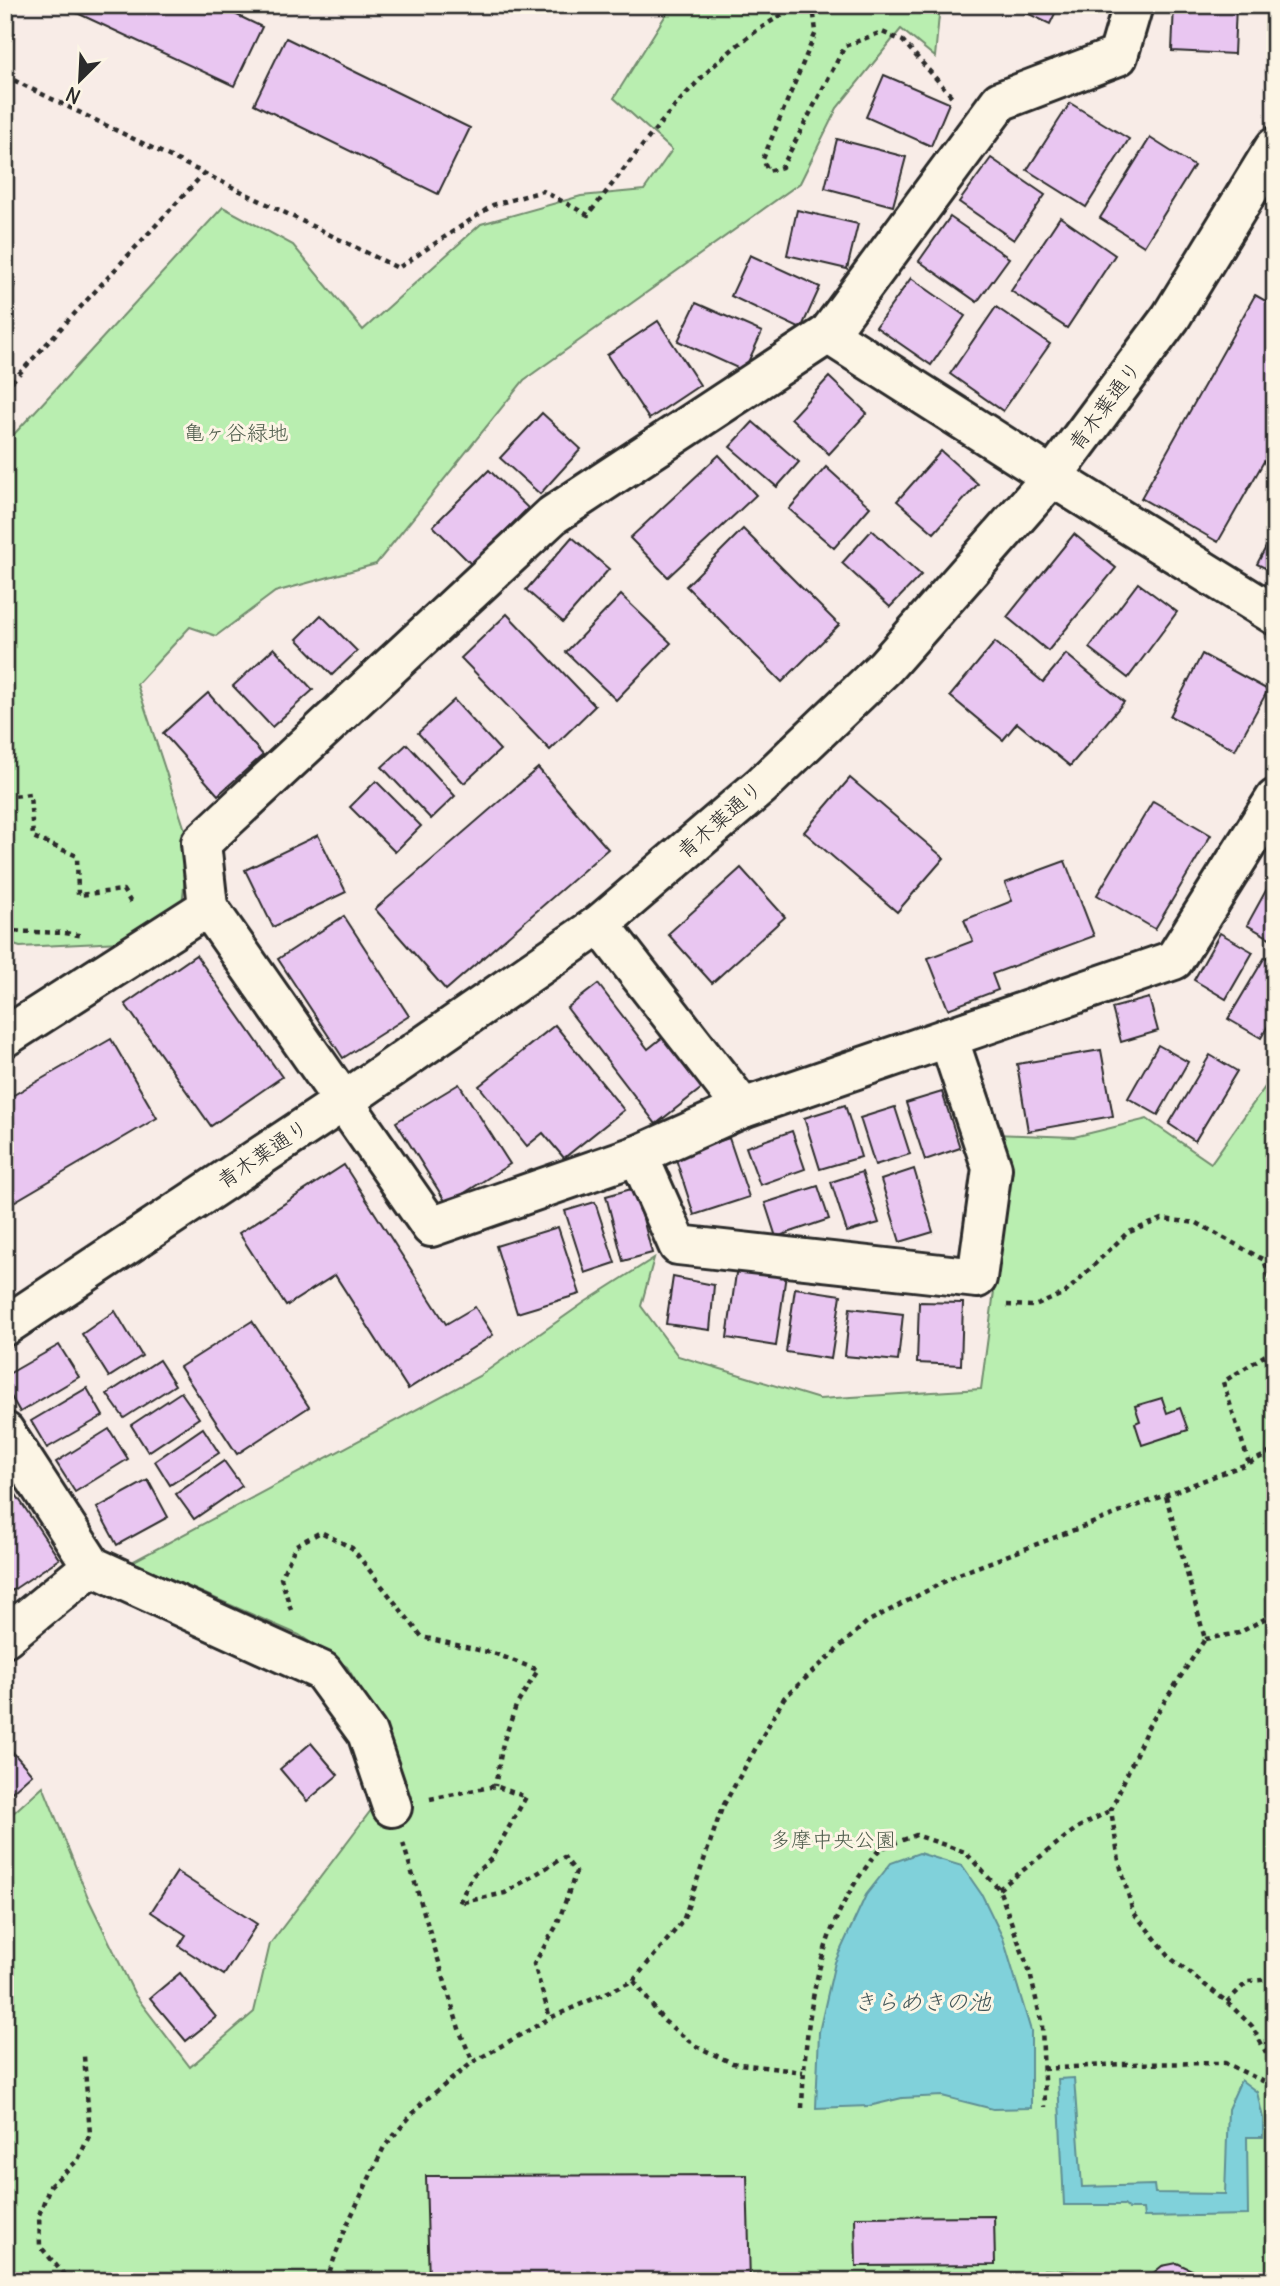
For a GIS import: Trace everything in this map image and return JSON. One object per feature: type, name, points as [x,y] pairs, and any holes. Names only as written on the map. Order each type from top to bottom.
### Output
[{"type":"street","points":[[1133,5],[1118,56],[1000,101],[828,334],[553,515],[201,843],[208,907],[432,1227],[638,1155],[743,1108],[1174,960],[1275,799]]},
{"type":"street","name":"青木葉通り","points":[[5,1326],[344,1101],[600,924],[761,786],[885,667],[1052,477],[1171,317],[1273,157]]},
{"type":"street","points":[[828,334],[1275,615]]},
{"type":"street","points":[[5,1037],[208,907]]},
{"type":"street","points":[[600,924],[743,1108]]},
{"type":"street","points":[[638,1155],[678,1245],[977,1278],[992,1168],[948,1037]]},
{"type":"street","points":[[5,1432],[92,1566],[322,1671],[367,1733],[392,1807]]},
{"type":"street","points":[[5,1637],[92,1566]]},
{"type":"path","points":[[5,76],[398,268],[493,205],[543,191],[588,215],[673,109],[725,55],[774,18],[798,7],[814,15],[816,32],[763,159],[768,171],[782,167],[845,46],[882,32],[904,41],[979,129]]},
{"type":"path","points":[[5,389],[205,172]]},
{"type":"path","points":[[5,797],[30,794],[33,837],[77,856],[78,895],[123,890],[139,916]]},
{"type":"path","points":[[5,931],[65,933],[89,937]]},
{"type":"path","points":[[1003,1304],[1035,1306],[1065,1293],[1127,1233],[1162,1219],[1197,1223],[1264,1260],[1275,1293]]},
{"type":"path","points":[[1249,1463],[1223,1382],[1275,1349]]},
{"type":"path","points":[[326,2281],[346,2227],[384,2147],[422,2103],[473,2062],[550,2018],[633,1981],[682,1921],[722,1808],[785,1698],[867,1622],[959,1574],[1166,1496],[1275,1450]]},
{"type":"path","points":[[1166,1496],[1205,1639]]},
{"type":"path","points":[[298,1616],[290,1608],[281,1578],[296,1545],[321,1532],[352,1548],[422,1637],[496,1654],[538,1670],[516,1706],[503,1743],[495,1786]]},
{"type":"path","points":[[1275,1613],[1239,1633],[1205,1639],[1148,1727],[1111,1810],[1119,1861],[1133,1912],[1173,1960],[1227,2002],[1252,2026],[1270,2060],[1275,2111]]},
{"type":"path","points":[[473,2062],[460,2032],[392,1807],[495,1786],[526,1797],[491,1859],[472,1876],[460,1903],[505,1893],[564,1857],[576,1871],[556,1925],[534,1964],[550,2018]]},
{"type":"path","points":[[999,1889],[1077,1828],[1111,1810]]},
{"type":"path","points":[[802,2108],[803,2072],[815,1991],[828,1937],[848,1892],[879,1850],[916,1835],[965,1852],[999,1889],[1030,1973],[1042,2025],[1045,2107]]},
{"type":"path","points":[[1227,2002],[1248,1980],[1275,1979]]},
{"type":"path","points":[[633,1981],[663,2020],[694,2045],[732,2063],[803,2072]]},
{"type":"path","points":[[72,2281],[40,2246],[39,2215],[50,2186],[78,2160],[90,2134],[84,2056]]},
{"type":"path","points":[[1043,2069],[1120,2064],[1225,2063],[1271,2085]]},
{"type":"green space","name":"亀ヶ谷緑地","points":[[672,5],[940,5],[935,57],[901,29],[837,108],[800,183],[524,380],[376,564],[275,592],[216,636],[190,627],[137,684],[189,842],[181,913],[121,942],[20,947],[5,942],[5,444],[223,207],[293,245],[363,330],[481,224],[581,196],[644,190],[672,150],[614,98]]},
{"type":"green space","name":"多摩中央公園","points":[[1275,1073],[1275,2281],[5,2281],[5,1828],[11,1815],[43,1786],[89,1900],[135,1995],[190,2067],[254,2012],[270,1944],[396,1777],[383,1727],[347,1667],[299,1635],[132,1562],[481,1375],[585,1302],[654,1258],[641,1306],[678,1356],[819,1399],[981,1389],[1009,1179],[995,1134],[1074,1137],[1147,1119],[1211,1163]]},
{"type":"water","name":"きらめきの池","points":[[919,1853],[962,1866],[982,1895],[1003,1938],[1031,2031],[1031,2108],[993,2109],[942,2096],[902,2098],[869,2106],[816,2108],[819,2032],[835,1962],[866,1895],[891,1863]]},
{"type":"water","points":[[1074,2078],[1082,2187],[1154,2185],[1155,2193],[1225,2194],[1228,2109],[1241,2080],[1257,2092],[1263,2118],[1263,2137],[1247,2137],[1248,2215],[1144,2217],[1143,2209],[1129,2209],[1124,2205],[1064,2205],[1058,2079]]},
{"type":"building","points":[[216,5],[262,27],[234,86],[62,6]]},
{"type":"building","points":[[1010,5],[1059,5],[1050,24]]},
{"type":"building","points":[[1174,5],[1236,5],[1234,54],[1172,51]]},
{"type":"building","points":[[286,38],[470,128],[438,194],[254,104]]},
{"type":"building","points":[[884,75],[949,103],[931,146],[866,117]]},
{"type":"building","points":[[1070,103],[1129,139],[1086,207],[1027,170]]},
{"type":"building","points":[[1150,138],[1194,166],[1144,246],[1100,218]]},
{"type":"building","points":[[837,139],[906,157],[893,206],[825,188]]},
{"type":"building","points":[[991,158],[1045,195],[1014,240],[959,202]]},
{"type":"building","points":[[797,210],[858,224],[847,269],[787,255]]},
{"type":"building","points":[[950,217],[1009,258],[977,302],[919,261]]},
{"type":"building","points":[[1060,217],[1115,255],[1067,328],[1011,291]]},
{"type":"building","points":[[750,255],[820,287],[801,329],[731,296]]},
{"type":"building","points":[[911,278],[965,316],[931,365],[876,327]]},
{"type":"building","points":[[5,281],[15,284],[5,312]]},
{"type":"building","points":[[1255,295],[1275,306],[1275,442],[1218,542],[1141,498]]},
{"type":"building","points":[[696,303],[762,332],[744,371],[678,341]]},
{"type":"building","points":[[996,307],[1050,344],[1003,411],[950,374]]},
{"type":"building","points":[[658,321],[700,385],[649,419],[607,355]]},
{"type":"building","points":[[829,377],[867,413],[829,454],[791,418]]},
{"type":"building","points":[[542,413],[581,449],[540,494],[500,458]]},
{"type":"building","points":[[753,422],[799,462],[777,487],[730,447]]},
{"type":"building","points":[[941,451],[978,484],[934,533],[897,501]]},
{"type":"building","points":[[719,455],[756,495],[668,577],[630,538]]},
{"type":"building","points":[[826,467],[870,507],[834,548],[789,509]]},
{"type":"building","points":[[489,470],[528,508],[472,565],[433,526]]},
{"type":"building","points":[[743,529],[839,625],[782,682],[686,586]]},
{"type":"building","points":[[872,530],[921,575],[890,607],[842,563]]},
{"type":"building","points":[[1275,530],[1275,573],[1257,564]]},
{"type":"building","points":[[1074,534],[1116,568],[1048,651],[1007,617]]},
{"type":"building","points":[[572,537],[609,569],[563,622],[526,590]]},
{"type":"building","points":[[1138,583],[1177,612],[1128,678],[1089,648]]},
{"type":"building","points":[[621,595],[671,643],[616,700],[566,652]]},
{"type":"building","points":[[507,614],[595,706],[550,750],[461,658]]},
{"type":"building","points":[[321,615],[357,651],[332,675],[297,639]]},
{"type":"building","points":[[995,642],[1043,682],[1066,654],[1124,702],[1070,766],[1017,723],[1003,740],[950,696]]},
{"type":"building","points":[[274,648],[313,690],[272,727],[233,686]]},
{"type":"building","points":[[1202,654],[1268,690],[1235,750],[1170,716]]},
{"type":"building","points":[[208,693],[263,755],[218,795],[163,733]]},
{"type":"building","points":[[454,700],[500,750],[464,783],[418,733]]},
{"type":"building","points":[[407,744],[455,796],[431,819],[382,767]]},
{"type":"building","points":[[538,768],[608,849],[446,990],[375,909]]},
{"type":"building","points":[[850,778],[944,858],[897,912],[804,832]]},
{"type":"building","points":[[376,781],[421,826],[395,852],[350,807]]},
{"type":"building","points":[[1153,801],[1211,835],[1155,929],[1097,895]]},
{"type":"building","points":[[318,835],[346,892],[273,927],[245,870]]},
{"type":"building","points":[[1065,861],[1094,936],[992,974],[998,990],[948,1009],[928,958],[973,941],[964,920],[1012,901],[1005,883]]},
{"type":"building","points":[[741,868],[785,917],[712,983],[668,934]]},
{"type":"building","points":[[1269,885],[1275,889],[1275,941],[1247,925]]},
{"type":"building","points":[[344,916],[409,1016],[343,1058],[278,959]]},
{"type":"building","points":[[1220,933],[1253,952],[1226,999],[1194,980]]},
{"type":"building","points":[[196,955],[282,1077],[211,1126],[125,1004]]},
{"type":"building","points":[[1265,957],[1275,962],[1275,1014],[1261,1038],[1228,1019]]},
{"type":"building","points":[[598,984],[648,1049],[668,1033],[707,1084],[656,1124],[567,1008]]},
{"type":"building","points":[[1149,998],[1158,1031],[1121,1042],[1112,1008]]},
{"type":"building","points":[[555,1025],[624,1110],[564,1158],[543,1133],[527,1146],[479,1086]]},
{"type":"building","points":[[111,1039],[157,1118],[5,1207],[5,1100]]},
{"type":"building","points":[[1158,1045],[1188,1062],[1158,1115],[1128,1098]]},
{"type":"building","points":[[1101,1050],[1113,1116],[1028,1131],[1017,1064]]},
{"type":"building","points":[[1210,1055],[1237,1071],[1195,1141],[1169,1124]]},
{"type":"building","points":[[459,1084],[510,1164],[447,1204],[396,1122]]},
{"type":"building","points":[[942,1092],[960,1148],[925,1160],[906,1103]]},
{"type":"building","points":[[845,1105],[861,1157],[820,1169],[804,1118]]},
{"type":"building","points":[[895,1107],[910,1154],[875,1165],[860,1118]]},
{"type":"building","points":[[792,1131],[805,1169],[760,1185],[746,1147]]},
{"type":"building","points":[[729,1138],[749,1197],[694,1215],[675,1156]]},
{"type":"building","points":[[344,1165],[446,1324],[475,1307],[493,1335],[408,1389],[335,1275],[286,1306],[239,1233]]},
{"type":"building","points":[[914,1169],[933,1232],[900,1242],[881,1180]]},
{"type":"building","points":[[862,1172],[879,1223],[847,1232],[831,1182]]},
{"type":"building","points":[[818,1186],[829,1219],[776,1237],[765,1203]]},
{"type":"building","points":[[635,1188],[652,1253],[623,1261],[606,1196]]},
{"type":"building","points":[[595,1202],[615,1263],[585,1273],[565,1211]]},
{"type":"building","points":[[558,1227],[580,1294],[517,1313],[496,1246]]},
{"type":"building","points":[[738,1259],[787,1267],[776,1346],[727,1338]]},
{"type":"building","points":[[673,1277],[714,1285],[710,1330],[666,1324]]},
{"type":"building","points":[[795,1288],[841,1295],[831,1359],[786,1352]]},
{"type":"building","points":[[919,1302],[963,1303],[961,1365],[917,1363]]},
{"type":"building","points":[[850,1308],[903,1314],[898,1361],[845,1356]]},
{"type":"building","points":[[115,1311],[142,1356],[109,1377],[82,1334]]},
{"type":"building","points":[[252,1321],[309,1407],[237,1454],[180,1367]]},
{"type":"building","points":[[59,1345],[79,1377],[20,1412],[5,1386],[5,1376]]},
{"type":"building","points":[[159,1360],[175,1385],[124,1418],[107,1394]]},
{"type":"building","points":[[87,1388],[103,1416],[47,1448],[31,1421]]},
{"type":"building","points":[[181,1392],[199,1418],[148,1452],[131,1425]]},
{"type":"building","points":[[1162,1398],[1167,1413],[1180,1408],[1188,1430],[1142,1445],[1135,1423],[1140,1421],[1135,1406]]},
{"type":"building","points":[[203,1428],[219,1453],[170,1485],[155,1461]]},
{"type":"building","points":[[109,1429],[128,1459],[75,1492],[56,1462]]},
{"type":"building","points":[[224,1461],[242,1486],[194,1519],[176,1494]]},
{"type":"building","points":[[5,1478],[59,1559],[10,1592],[5,1585]]},
{"type":"building","points":[[148,1480],[168,1517],[117,1545],[97,1508]]},
{"type":"building","points":[[311,1743],[338,1775],[307,1801],[280,1769]]},
{"type":"building","points":[[10,1749],[32,1774],[5,1798],[5,1753]]},
{"type":"building","points":[[177,1872],[257,1924],[224,1975],[179,1946],[186,1935],[151,1912]]},
{"type":"building","points":[[180,1973],[216,2017],[186,2041],[150,1998]]},
{"type":"building","points":[[747,2175],[750,2281],[429,2281],[426,2176]]},
{"type":"building","points":[[994,2216],[995,2265],[856,2266],[855,2217]]},
{"type":"building","points":[[1177,2263],[1194,2271],[1202,2281],[1149,2281],[1152,2274],[1162,2266]]},
{"type":"building","points":[[1044,2270],[1077,2272],[1077,2281],[1044,2281]]},
{"type":"building","points":[[776,2275],[806,2276],[806,2281],[776,2281]]}]
